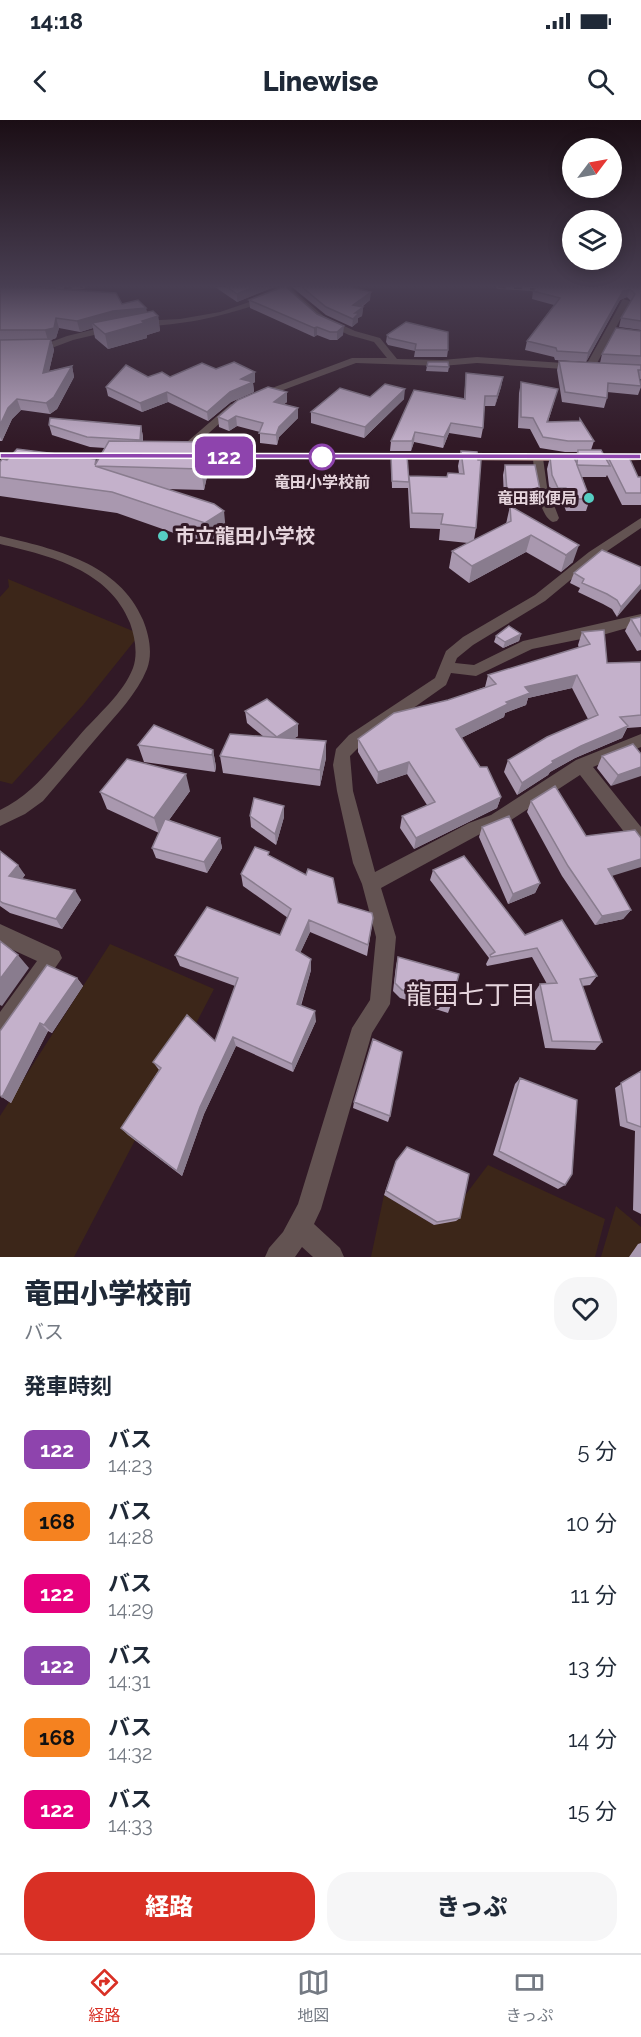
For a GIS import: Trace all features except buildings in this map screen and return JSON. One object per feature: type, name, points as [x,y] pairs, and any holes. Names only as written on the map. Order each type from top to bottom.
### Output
[{"type":"main road","points":[[0,456],[130,456]]},
{"type":"main road","points":[[165,456],[641,457]]},
{"type":"street","points":[[0,345],[49,346],[65,340]]},
{"type":"street","points":[[377,340],[393,360]]},
{"type":"street","points":[[177,456],[235,406],[284,384],[355,360],[442,363],[477,360],[595,367],[611,340]]},
{"type":"street","points":[[538,458],[541,487],[554,518]]},
{"type":"street","points":[[278,1257],[292,1240],[309,1209],[363,1028],[380,1004],[386,938],[371,884],[362,863],[340,765],[342,754],[355,740],[441,681],[452,655],[468,641],[540,598],[593,555],[639,526]]},
{"type":"street","points":[[0,540],[48,550],[74,560],[99,575],[132,607],[143,644],[140,666],[129,688],[37,795],[19,809],[0,818]]},
{"type":"street","points":[[448,667],[476,671],[528,645],[606,629],[641,619]]},
{"type":"street","points":[[371,884],[475,828],[496,821],[582,765],[629,743],[641,740]]},
{"type":"street","points":[[582,765],[641,840]]},
{"type":"street","points":[[0,934],[52,958],[0,1030]]},
{"type":"street","points":[[299,1227],[331,1257]]},
{"type":"shaded area","points":[[8,579],[140,634],[83,705],[12,784],[0,781],[0,597],[9,587]]},
{"type":"shaded area","points":[[110,944],[214,989],[74,1257],[0,1257],[0,1116]]},
{"type":"shaded area","points":[[488,1165],[605,1219],[595,1257],[371,1257],[384,1195],[434,1225],[460,1202]]},
{"type":"shaded area","points":[[616,1206],[641,1227],[641,1244],[631,1257],[601,1257]]},
{"type":"bus line","name":"122","points":[[0,456],[641,457]]},
{"type":"place","name":"竜田小学校前","points":[[322,457]]},
{"type":"place","name":"竜田郵便局","points":[[589,498]]},
{"type":"place","name":"市立龍田小学校","points":[[163,536]]},
{"type":"district","name":"龍田七丁目","points":[[471,995]]}]
